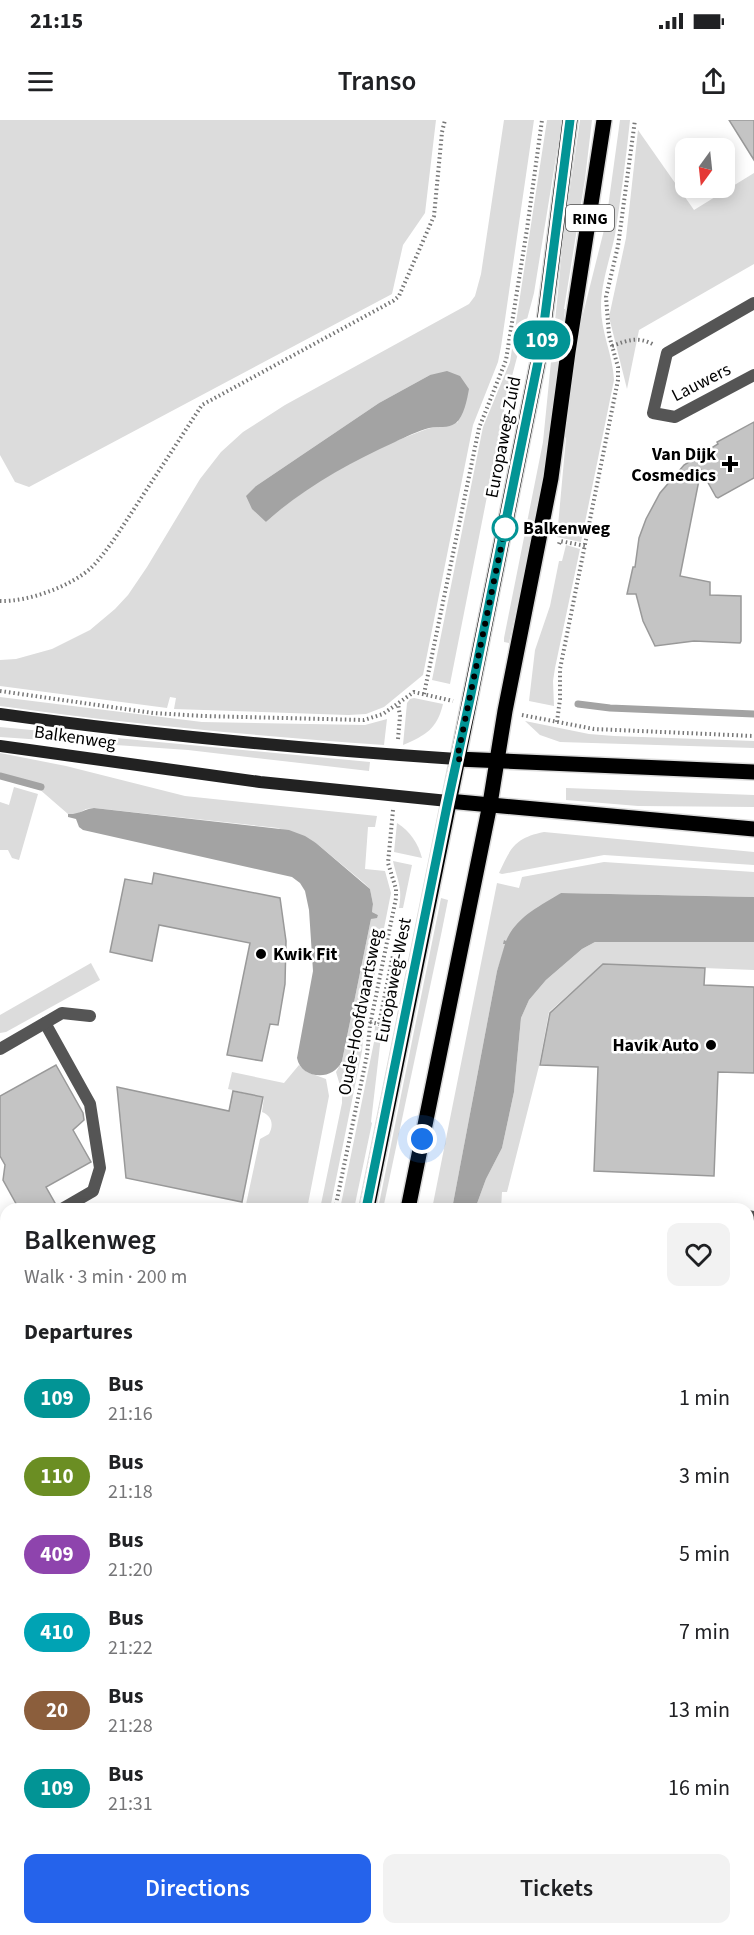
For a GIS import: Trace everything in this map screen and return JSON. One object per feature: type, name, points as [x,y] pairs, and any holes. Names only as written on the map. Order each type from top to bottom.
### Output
[{"type":"main road","name":"Europaweg-Zuid","points":[[457,759],[541,347],[570,120]]},
{"type":"main road","name":"RING","points":[[409,1203],[490,804],[496,762],[551,478],[604,120]]},
{"type":"main road","name":"Balkenweg","points":[[0,714],[184,736],[457,759],[754,772]]},
{"type":"main road","name":"Balkenweg","points":[[0,746],[260,782],[754,829]]},
{"type":"main road","name":"Europaweg-West","points":[[368,1203],[457,759]]},
{"type":"street","points":[[667,353],[754,303]]},
{"type":"street","name":"Lauwers","points":[[667,353],[653,413],[675,417],[754,375]]},
{"type":"street","points":[[0,1049],[62,1013],[90,1016]]},
{"type":"street","points":[[45,1023],[90,1104],[100,1167],[93,1191],[72,1203]]},
{"type":"path","points":[[0,601],[44,593],[77,578],[91,568],[113,540],[202,405],[399,296],[434,216],[445,120]]},
{"type":"path","points":[[447,699],[424,694],[479,428],[506,360],[542,120]]},
{"type":"path","points":[[557,722],[560,669],[618,380],[618,367],[606,319],[606,297],[618,246],[635,120]]},
{"type":"path","points":[[612,346],[631,339],[646,340],[667,353]]},
{"type":"path","name":"Balkenweg","points":[[0,691],[153,712],[313,720],[364,720],[383,714],[414,692],[424,694]]},
{"type":"path","points":[[522,715],[594,729],[754,736]]},
{"type":"path","name":"Oude-Hoofdvaartsweg","points":[[336,1203],[396,898],[396,889],[388,863],[392,820]]},
{"type":"path","points":[[370,1022],[379,1024],[392,959],[405,919]]},
{"type":"shaded area","points":[[0,120],[436,120],[425,213],[403,245],[392,294],[29,487],[15,482],[0,455]]},
{"type":"shaded area","points":[[504,120],[534,120],[498,362],[473,425],[423,675],[384,707],[366,714],[348,715],[174,709],[176,698],[170,697],[167,708],[0,686],[0,660],[16,659],[52,649],[90,630],[115,609],[128,595],[147,567],[200,479],[221,452],[243,432],[285,405],[469,304],[475,296],[481,274]],"holes":[[[430,375],[458,422],[427,429],[361,457],[311,487],[266,522],[256,486],[379,403]]]},
{"type":"shaded area","points":[[547,120],[562,120],[534,293],[507,395],[450,684],[432,680],[483,427],[510,362]]},
{"type":"shaded area","points":[[580,120],[592,120],[564,309],[551,432],[538,508],[509,643],[504,642],[504,638],[543,442],[564,231]]},
{"type":"shaded area","points":[[620,120],[630,120],[615,235],[601,298],[603,326],[614,380],[581,542],[557,537],[565,437],[574,350],[606,222]]},
{"type":"shaded area","points":[[638,130],[675,183],[675,198],[686,198],[694,210],[713,198],[735,198],[735,185],[754,173],[754,264],[639,330],[627,389],[609,317],[626,238]]},
{"type":"shaded area","points":[[447,371],[460,376],[469,389],[463,412],[456,423],[420,431],[360,459],[311,488],[266,522],[252,509],[246,496],[256,486],[379,403],[430,375]]},
{"type":"shaded area","points":[[566,545],[580,549],[555,668],[554,706],[529,701],[535,650],[550,606],[559,561],[562,561]]},
{"type":"shaded area","points":[[0,697],[202,722],[365,725],[387,719],[384,745],[192,729],[0,706]]},
{"type":"shaded area","points":[[414,698],[443,704],[441,713],[429,730],[403,745],[407,703]]},
{"type":"shaded area","points":[[525,721],[589,734],[754,741],[754,748],[560,742],[540,735]]},
{"type":"shaded area","points":[[0,727],[370,762],[369,771],[188,750],[0,737]]},
{"type":"shaded area","points":[[0,753],[66,766],[185,796],[377,816],[375,827],[368,827],[365,869],[385,871],[391,893],[331,1203],[321,1203],[342,1103],[342,1092],[336,1072],[342,1061],[371,919],[378,915],[372,912],[370,889],[316,843],[278,828],[94,808],[77,814],[68,814],[38,788],[0,778]]},
{"type":"shaded area","points":[[14,787],[38,794],[19,860],[12,858],[8,850],[0,850],[0,802],[9,805]]},
{"type":"shaded area","points":[[566,788],[754,795],[754,807],[638,806],[566,800]]},
{"type":"shaded area","points":[[94,808],[289,830],[316,843],[370,889],[372,912],[378,915],[377,918],[371,919],[342,1061],[338,1068],[325,1075],[311,1074],[304,1070],[297,1058],[313,971],[309,910],[305,891],[300,883],[292,877],[83,830],[76,819],[68,817],[68,814]]},
{"type":"shaded area","points":[[397,823],[413,838],[422,858],[394,852]]},
{"type":"shaded area","points":[[544,832],[754,852],[754,865],[604,855],[499,873],[515,845],[526,837]]},
{"type":"shaded area","points":[[393,861],[412,865],[403,908],[399,908],[400,889]]},
{"type":"shaded area","points":[[604,862],[754,872],[754,897],[561,893],[506,944],[497,971],[453,1203],[433,1203],[497,883],[519,888],[522,877]]},
{"type":"shaded area","points":[[561,893],[754,897],[754,942],[595,942],[582,949],[546,980],[529,1000],[521,1018],[514,1092],[502,1148],[486,1179],[477,1203],[453,1203],[504,940],[506,941],[522,919]]},
{"type":"shaded area","points":[[441,898],[448,900],[441,935],[384,1203],[379,1203]]},
{"type":"shaded area","points":[[595,942],[754,942],[754,970],[603,964],[549,1012],[539,1066],[507,1192],[502,1192],[501,1203],[477,1203],[486,1179],[502,1148],[514,1092],[521,1018],[529,1000],[546,980],[582,949]]},
{"type":"shaded area","points":[[91,963],[100,980],[6,1032],[0,1033],[0,1015]]},
{"type":"shaded area","points":[[375,1026],[382,1028],[372,1123],[355,1203],[341,1203],[374,1042]]},
{"type":"shaded area","points":[[299,1065],[307,1072],[326,1079],[329,1096],[308,1203],[246,1203],[260,1139],[269,1134],[272,1124],[270,1118],[262,1112],[264,1097],[228,1089],[232,1072],[284,1083]]},
{"type":"building","points":[[729,120],[754,120],[754,160]]},
{"type":"building","points":[[754,422],[754,478],[718,498],[701,470],[680,576],[710,582],[710,595],[741,596],[741,641],[740,643],[694,641],[655,646],[643,621],[636,594],[627,594],[633,567],[635,567],[639,538],[646,519],[660,493],[684,465],[718,444],[717,442]]},
{"type":"building","points":[[154,873],[280,898],[286,941],[285,984],[278,1025],[270,1024],[262,1061],[227,1055],[250,943],[159,925],[152,961],[110,952],[125,879],[152,884]]},
{"type":"building","points":[[603,964],[705,968],[704,985],[754,987],[754,1073],[718,1072],[714,1176],[594,1171],[598,1067],[540,1065],[550,1013]]},
{"type":"building","points":[[56,1065],[83,1113],[84,1120],[73,1130],[91,1162],[46,1187],[55,1203],[16,1203],[3,1180],[5,1165],[0,1156],[0,1096]]},
{"type":"building","points":[[117,1087],[229,1111],[233,1091],[263,1097],[242,1202],[126,1178]]},
{"type":"waterway","points":[[578,704],[610,708],[754,714]]},
{"type":"waterway","points":[[0,776],[41,787]]},
{"type":"bus line","name":"109","points":[[367,1203],[541,347],[570,120]]},
{"type":"place","name":"Van Dijk Cosmedics","points":[[730,464]]},
{"type":"place","name":"Balkenweg","points":[[505,528]]},
{"type":"place","name":"Kwik Fit","points":[[261,954]]},
{"type":"place","name":"Havik Auto","points":[[711,1045]]},
{"type":"route","points":[[422,1139],[490,804],[496,762],[457,759],[505,528]]}]
